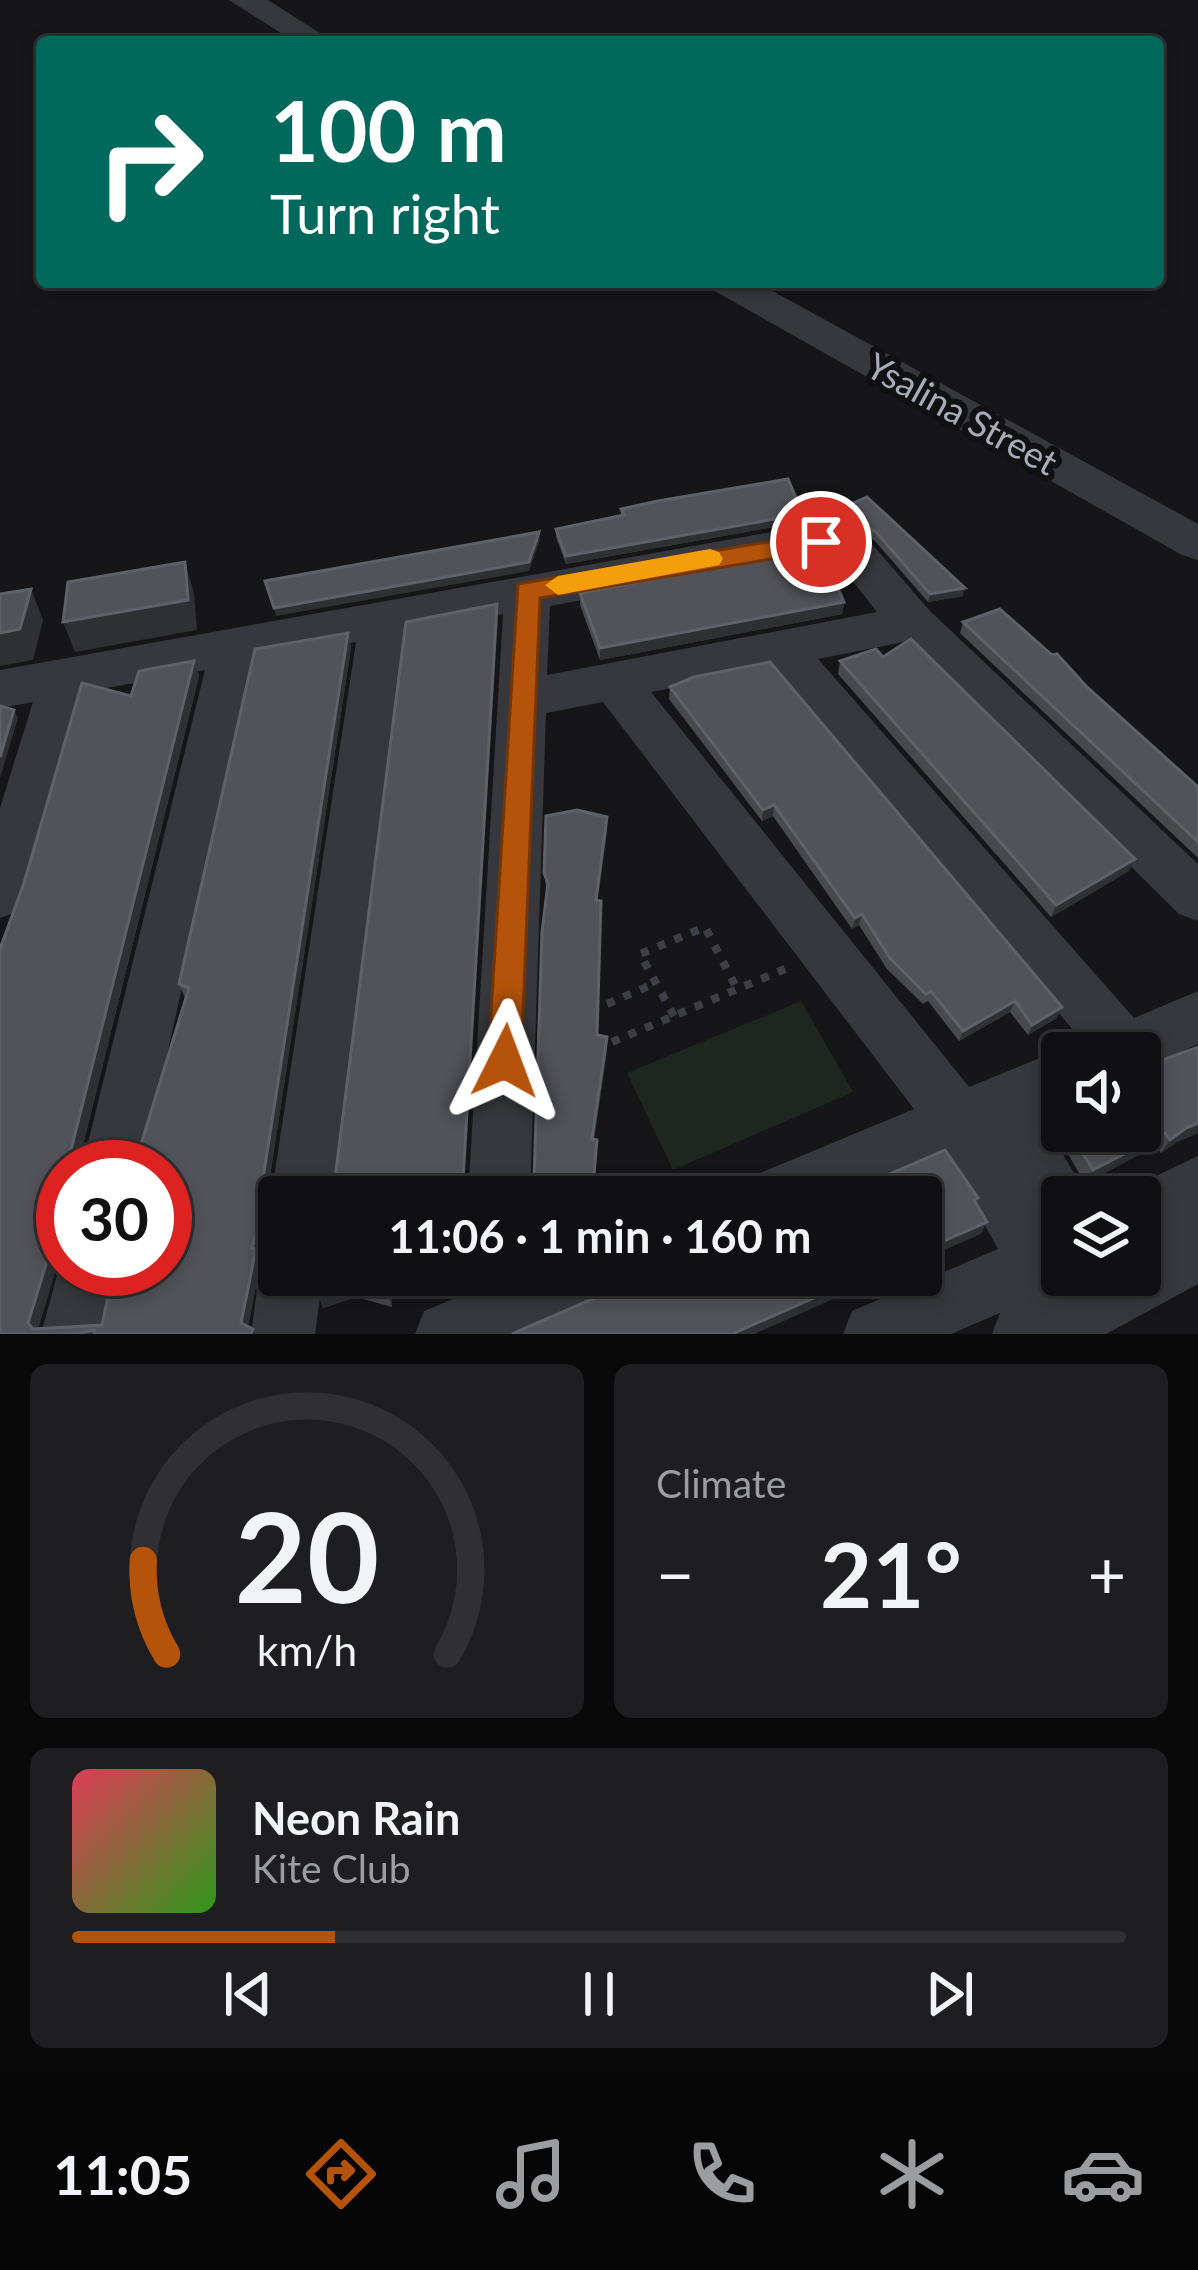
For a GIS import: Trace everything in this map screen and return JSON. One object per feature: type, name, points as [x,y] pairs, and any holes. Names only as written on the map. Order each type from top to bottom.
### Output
[{"type":"street","points":[[245,0],[308,36]]},
{"type":"street","name":"Ysalina Street","points":[[739,288],[1198,544]]},
{"type":"street","points":[[0,689],[527,590],[805,542],[834,542],[855,555],[913,622],[1198,898]]},
{"type":"street","points":[[500,1176],[527,590]]},
{"type":"street","points":[[305,1176],[383,617]]},
{"type":"street","points":[[522,699],[913,622]]},
{"type":"street","points":[[118,1140],[235,645]]},
{"type":"street","points":[[781,650],[1104,1032]]},
{"type":"street","points":[[0,895],[65,677]]},
{"type":"street","points":[[615,682],[980,1111],[1041,1228]]},
{"type":"street","points":[[1161,1033],[1198,1017]]},
{"type":"street","points":[[825,1176],[1041,1085]]},
{"type":"street","points":[[1161,1205],[1198,1186]]},
{"type":"street","points":[[1161,1262],[1198,1250]]},
{"type":"street","points":[[73,1334],[82,1296]]},
{"type":"street","points":[[283,1334],[288,1296]]},
{"type":"street","points":[[478,1308],[518,1296]]},
{"type":"street","points":[[875,1334],[1051,1296]]},
{"type":"path","points":[[674,1016],[640,954],[706,927],[737,989]]},
{"type":"path","points":[[613,1042],[800,963]]},
{"type":"path","points":[[607,1004],[656,983]]},
{"type":"shaded area","points":[[801,1001],[853,1092],[673,1170],[627,1073]]},
{"type":"building","points":[[788,479],[803,514],[566,556],[556,529],[624,515],[621,509],[658,501]]},
{"type":"building","points":[[867,497],[965,588],[930,594],[876,532],[838,510]]},
{"type":"building","points":[[539,532],[529,562],[274,608],[265,581]]},
{"type":"building","points":[[807,550],[823,553],[844,602],[600,648],[580,593]]},
{"type":"building","points":[[185,562],[188,600],[63,622],[68,582]]},
{"type":"building","points":[[31,589],[20,629],[0,633],[0,594]]},
{"type":"building","points":[[497,604],[463,1176],[335,1176],[406,622]]},
{"type":"building","points":[[1000,609],[1052,655],[1057,654],[1198,787],[1198,842],[963,622]]},
{"type":"building","points":[[348,633],[263,1176],[258,1176],[258,1228],[252,1248],[256,1249],[241,1323],[253,1329],[251,1334],[94,1334],[94,1330],[0,1334],[0,949],[82,683],[131,696],[139,671],[194,661],[74,1140],[36,1140],[36,1296],[28,1323],[33,1329],[102,1325],[108,1296],[192,1296],[192,1140],[142,1140],[189,988],[179,984],[255,649]]},
{"type":"building","points":[[911,639],[1135,859],[1056,905],[840,661],[876,649],[883,657]]},
{"type":"building","points":[[770,662],[1062,1007],[1032,1025],[1015,1001],[963,1031],[931,991],[926,994],[890,958],[862,914],[855,918],[774,805],[763,810],[670,687],[694,677]]},
{"type":"building","points":[[0,706],[14,710],[0,757]]},
{"type":"building","points":[[577,810],[607,817],[596,900],[601,901],[597,1035],[607,1037],[592,1139],[597,1140],[594,1176],[534,1176],[542,932],[548,883],[544,873],[546,816]]},
{"type":"building","points":[[1198,1047],[1198,1123],[1170,1140],[1165,1133],[1161,1135],[1161,1060]]},
{"type":"building","points":[[945,1150],[978,1198],[974,1200],[987,1222],[942,1242],[942,1176],[885,1176]]},
{"type":"building","points":[[1082,1152],[1128,1152],[1093,1170]]},
{"type":"building","points":[[599,1296],[818,1296],[732,1334],[512,1334]]},
{"type":"slow traffic","points":[[558,585],[710,559]]},
{"type":"route","points":[[505,1061],[527,590],[821,542]]}]
